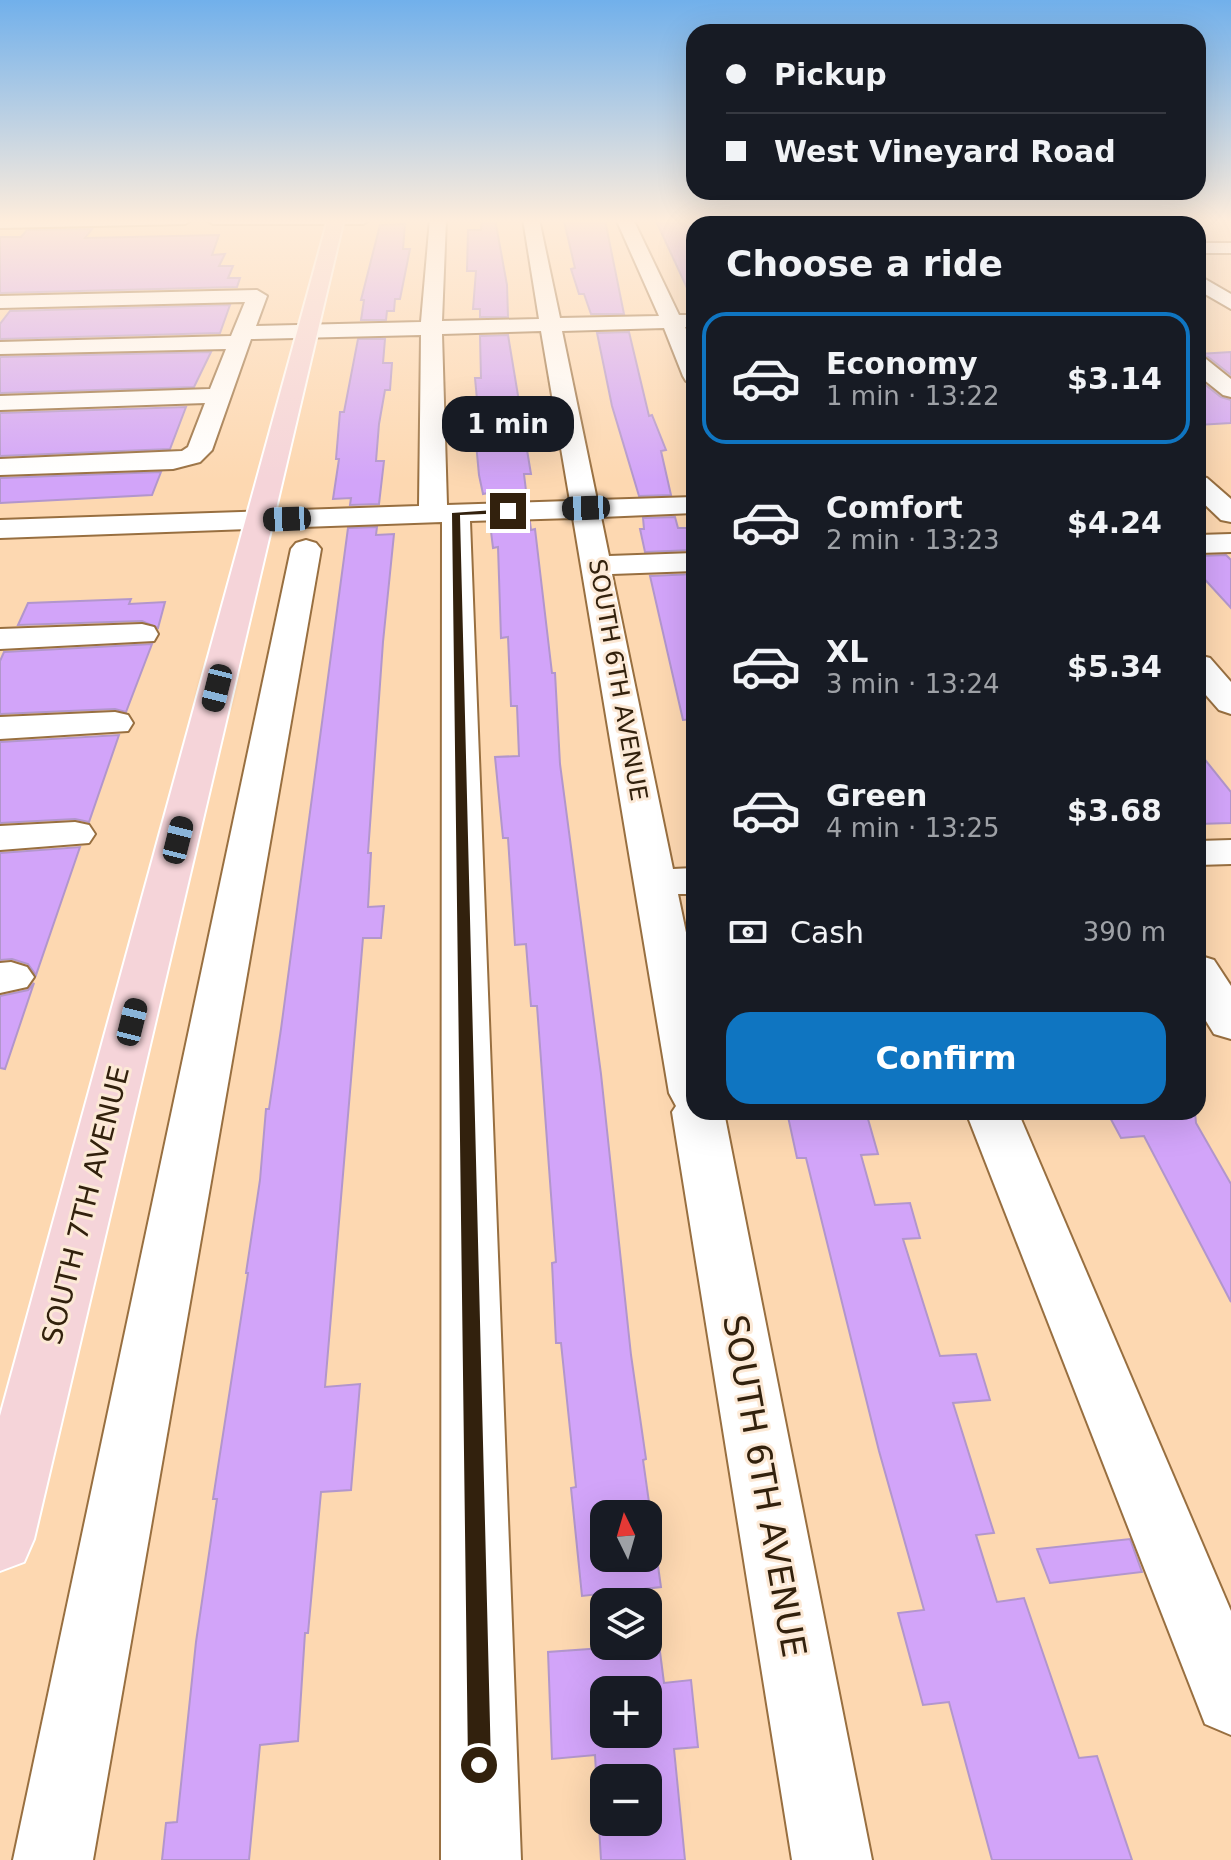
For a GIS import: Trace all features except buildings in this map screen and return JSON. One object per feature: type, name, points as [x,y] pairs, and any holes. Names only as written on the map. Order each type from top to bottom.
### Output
[{"type":"main road","name":"SOUTH 7TH AVENUE","points":[[0,1539],[316,306]]},
{"type":"street","points":[[0,467],[173,461],[191,457],[199,450],[253,306]]},
{"type":"street","points":[[432,306],[431,328],[444,513],[481,1860]]},
{"type":"street","name":"SOUTH 6TH AVENUE","points":[[547,306],[597,565],[674,882],[686,1009]]},
{"type":"street","points":[[0,348],[310,331],[683,321]]},
{"type":"street","points":[[1206,370],[1231,390]]},
{"type":"street","points":[[0,403],[219,396]]},
{"type":"street","points":[[1206,486],[1231,486]]},
{"type":"street","points":[[1206,492],[1231,514]]},
{"type":"street","points":[[0,529],[686,505]]},
{"type":"street","points":[[1206,544],[1231,543]]},
{"type":"street","points":[[53,1860],[306,549]]},
{"type":"street","points":[[597,565],[686,562]]},
{"type":"street","points":[[0,639],[142,634]]},
{"type":"street","points":[[1206,674],[1231,703]]},
{"type":"street","points":[[0,728],[115,723]]},
{"type":"street","points":[[0,838],[75,834]]},
{"type":"street","points":[[1206,853],[1231,852]]},
{"type":"street","points":[[1206,983],[1231,1023]]},
{"type":"street","name":"SOUTH 6TH AVENUE","points":[[699,1120],[832,1860]]},
{"type":"street","points":[[995,1120],[1231,1698]]},
{"type":"route","points":[[479,1765],[456,513],[508,511]]}]
